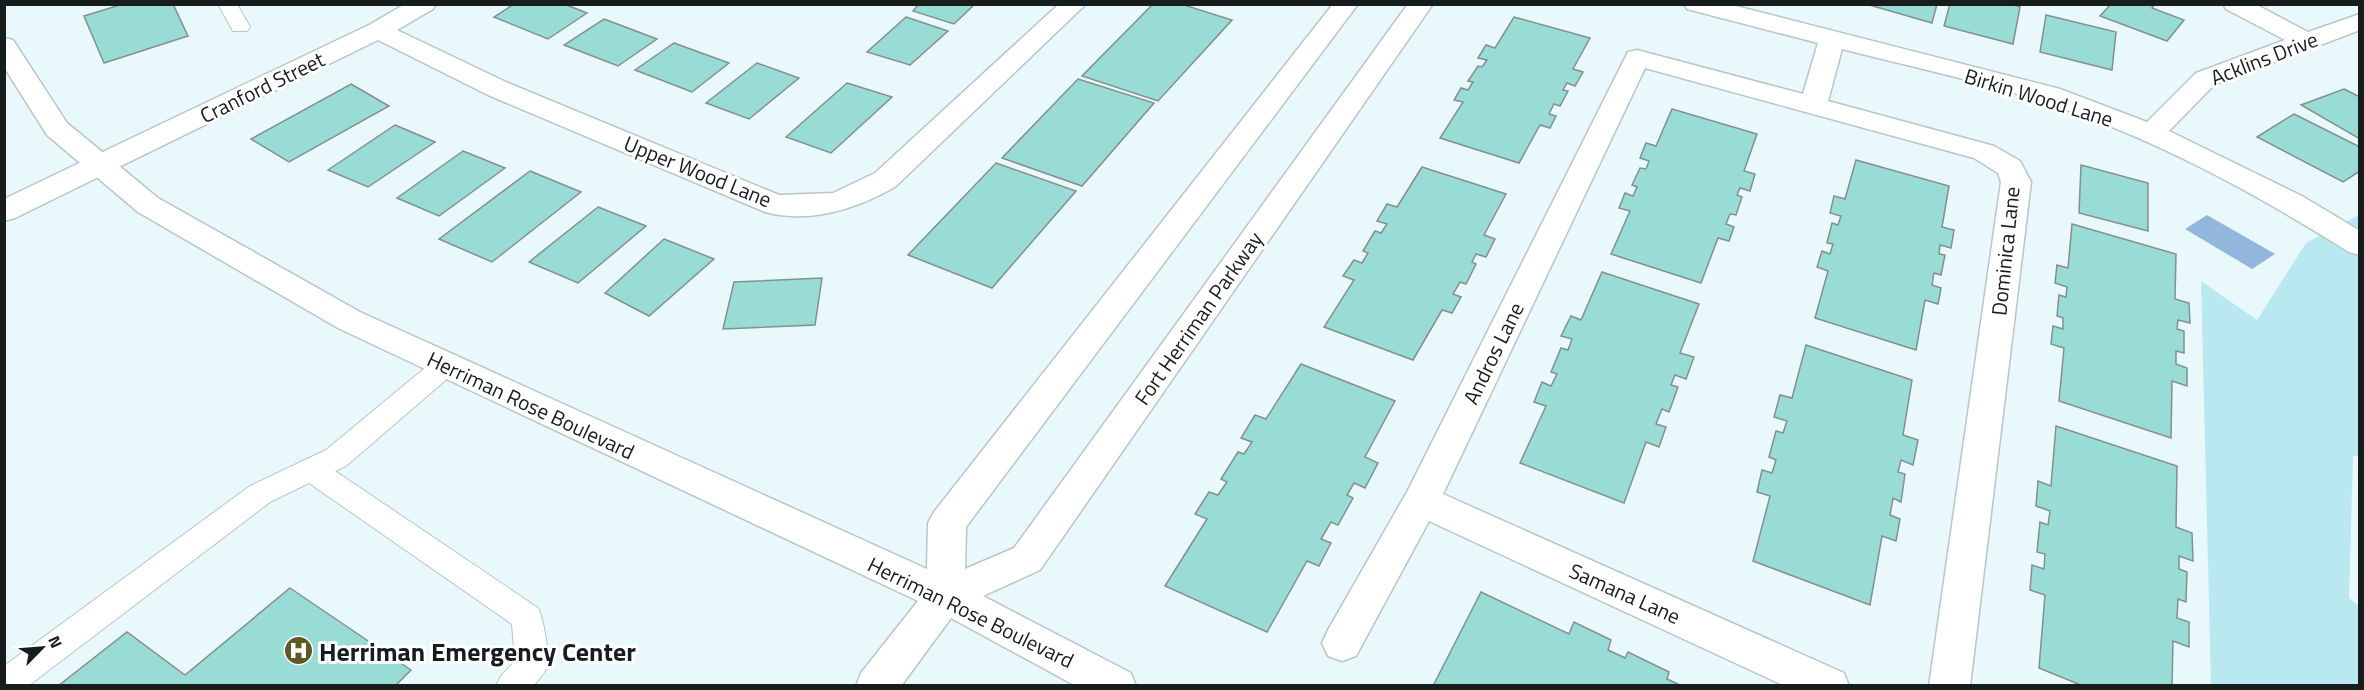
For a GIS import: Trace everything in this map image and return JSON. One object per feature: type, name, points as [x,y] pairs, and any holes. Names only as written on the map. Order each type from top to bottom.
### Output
[{"type":"street","name":"Cranford Street","points":[[4,211],[378,30],[424,4]]},
{"type":"street","name":"Upper Wood Lane","points":[[378,30],[498,89],[775,205],[803,207],[830,205],[862,193],[885,180],[1074,4]]},
{"type":"street","points":[[945,595],[947,524],[1346,4]]},
{"type":"street","name":"Fort Herriman Parkway","points":[[876,686],[945,595],[1027,559],[1421,4]]},
{"type":"street","name":"Birkin Wood Lane","points":[[1696,4],[2050,95],[2151,133],[2292,203],[2360,244]]},
{"type":"street","points":[[2235,4],[2307,41]]},
{"type":"street","name":"Acklins Drive","points":[[2151,133],[2205,79],[2360,21]]},
{"type":"street","points":[[1813,105],[1832,40]]},
{"type":"street","name":"Herriman Rose Boulevard","points":[[4,46],[57,129],[148,206],[349,320],[945,595],[1116,686]]},
{"type":"street","name":"Dominica Lane","points":[[1636,58],[1984,152],[2010,168],[2016,182],[1949,686]]},
{"type":"street","name":"Andros Lane","points":[[1342,643],[1421,501],[1636,58]]},
{"type":"street","name":"Samana Lane","points":[[1421,501],[1829,686]]},
{"type":"lane","points":[[227,4],[240,27]]},
{"type":"lane","points":[[4,685],[260,494],[336,458],[446,365]]},
{"type":"lane","points":[[310,469],[527,617],[531,666],[512,686]]},
{"type":"shaded area","points":[[2207,215],[2275,254],[2252,269],[2185,229]]},
{"type":"shaded area","points":[[2359,215],[2360,454],[2353,457],[2349,598],[2359,606],[2359,685],[2211,685],[2201,281],[2257,320],[2306,243]]},
{"type":"building","points":[[123,4],[173,4],[188,36],[104,63],[84,16]]},
{"type":"building","points":[[514,4],[564,4],[587,13],[548,39],[494,17]]},
{"type":"building","points":[[919,4],[975,4],[954,24],[913,11]]},
{"type":"building","points":[[1153,4],[1181,4],[1232,20],[1158,101],[1082,76]]},
{"type":"building","points":[[1866,4],[1937,4],[1932,23]]},
{"type":"building","points":[[1950,4],[2012,4],[2020,7],[2013,44],[1944,26]]},
{"type":"building","points":[[2111,4],[2155,4],[2152,8],[2184,20],[2167,41],[2100,16]]},
{"type":"building","points":[[2046,15],[2116,32],[2112,70],[2040,52]]},
{"type":"building","points":[[906,17],[948,31],[910,65],[867,52]]},
{"type":"building","points":[[1514,17],[1590,38],[1573,69],[1583,72],[1575,86],[1567,83],[1563,90],[1568,91],[1560,106],[1554,104],[1549,114],[1556,116],[1550,128],[1540,125],[1519,163],[1440,138],[1463,102],[1454,100],[1461,88],[1468,90],[1473,82],[1468,81],[1478,66],[1482,67],[1487,60],[1478,58],[1486,45],[1495,48]]},
{"type":"building","points":[[604,19],[657,39],[618,66],[564,45]]},
{"type":"building","points":[[674,43],[729,63],[692,92],[635,70]]},
{"type":"building","points":[[757,63],[799,78],[749,119],[706,103]]},
{"type":"building","points":[[1078,79],[1154,103],[1082,186],[1002,158]]},
{"type":"building","points":[[847,83],[892,97],[831,153],[786,137]]},
{"type":"building","points":[[351,84],[389,106],[289,162],[251,139]]},
{"type":"building","points":[[2344,89],[2360,97],[2360,139],[2301,105]]},
{"type":"building","points":[[1672,109],[1757,134],[1744,171],[1755,174],[1750,191],[1740,188],[1737,195],[1742,197],[1736,215],[1730,214],[1726,224],[1734,227],[1729,241],[1718,238],[1701,283],[1611,254],[1630,211],[1619,208],[1625,193],[1633,196],[1637,187],[1632,185],[1640,168],[1646,169],[1649,161],[1640,158],[1646,143],[1656,146]]},
{"type":"building","points":[[2294,114],[2360,147],[2360,171],[2343,182],[2257,137]]},
{"type":"building","points":[[395,125],[435,142],[368,187],[328,170]]},
{"type":"building","points":[[463,151],[505,168],[439,216],[397,198]]},
{"type":"building","points":[[1856,160],[1949,186],[1942,227],[1954,230],[1951,248],[1940,245],[1939,254],[1945,255],[1941,275],[1934,273],[1932,285],[1941,288],[1938,304],[1925,300],[1916,350],[1815,318],[1828,271],[1817,267],[1822,251],[1830,254],[1833,244],[1827,243],[1832,223],[1838,225],[1841,216],[1830,213],[1834,196],[1845,199]]},
{"type":"building","points":[[996,163],[1076,191],[992,288],[908,255]]},
{"type":"building","points":[[2081,165],[2148,183],[2148,231],[2079,213]]},
{"type":"building","points":[[1422,167],[1506,194],[1484,235],[1495,239],[1486,257],[1476,254],[1472,262],[1476,264],[1466,284],[1460,282],[1453,294],[1461,297],[1452,313],[1442,310],[1413,360],[1324,327],[1354,280],[1343,276],[1354,260],[1362,263],[1368,253],[1363,251],[1375,231],[1381,233],[1387,224],[1377,221],[1387,204],[1397,207]]},
{"type":"building","points":[[530,171],[581,192],[492,262],[439,239]]},
{"type":"building","points":[[598,207],[646,226],[578,283],[529,262]]},
{"type":"building","points":[[2072,224],[2176,254],[2175,299],[2189,303],[2190,323],[2178,320],[2177,329],[2184,331],[2184,353],[2176,351],[2176,364],[2187,368],[2187,386],[2172,381],[2171,438],[2059,401],[2064,348],[2051,344],[2053,326],[2063,329],[2063,318],[2057,316],[2059,295],[2066,297],[2067,287],[2055,283],[2057,265],[2068,268]]},
{"type":"building","points":[[664,239],[714,259],[649,316],[605,293]]},
{"type":"building","points":[[1602,272],[1699,304],[1680,353],[1694,357],[1686,379],[1675,375],[1671,385],[1678,387],[1669,412],[1662,409],[1656,424],[1666,427],[1659,447],[1646,442],[1624,503],[1520,463],[1546,406],[1534,402],[1542,382],[1551,386],[1557,374],[1551,372],[1561,348],[1568,350],[1572,339],[1561,336],[1571,316],[1581,320]]},
{"type":"building","points":[[822,278],[815,325],[723,329],[734,282]]},
{"type":"building","points":[[1806,345],[1912,380],[1903,435],[1918,440],[1913,465],[1901,460],[1898,472],[1905,474],[1901,502],[1893,498],[1890,515],[1900,519],[1896,541],[1882,536],[1870,605],[1753,561],[1770,496],[1757,492],[1762,470],[1772,473],[1776,460],[1769,457],[1776,431],[1783,433],[1787,421],[1774,417],[1780,395],[1792,398]]},
{"type":"building","points":[[1301,364],[1395,401],[1365,457],[1378,463],[1365,488],[1354,483],[1347,495],[1353,498],[1338,525],[1331,522],[1321,539],[1331,543],[1319,566],[1307,561],[1267,632],[1165,586],[1207,519],[1195,514],[1209,492],[1218,495],[1227,482],[1221,479],[1238,452],[1244,454],[1252,442],[1241,438],[1255,415],[1266,419]]},
{"type":"building","points":[[2056,426],[2177,466],[2176,527],[2192,533],[2193,561],[2179,556],[2179,569],[2187,572],[2186,602],[2178,599],[2177,618],[2189,622],[2189,647],[2173,641],[2172,686],[2083,686],[2039,668],[2045,595],[2030,590],[2032,565],[2044,569],[2045,554],[2037,552],[2040,522],[2048,525],[2050,511],[2036,506],[2038,481],[2051,486]]},
{"type":"building","name":"Herriman Emergency Center","points":[[290,588],[411,670],[395,686],[58,686],[127,632],[185,675]]},
{"type":"building","points":[[1481,592],[1569,634],[1574,622],[1611,640],[1608,650],[1625,658],[1628,652],[1669,672],[1667,679],[1682,686],[1436,686],[1434,684]]},
{"type":"place","name":"Herriman Emergency Center","points":[[298,651]]}]
